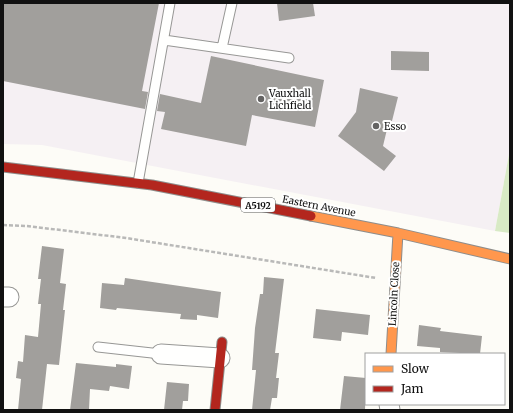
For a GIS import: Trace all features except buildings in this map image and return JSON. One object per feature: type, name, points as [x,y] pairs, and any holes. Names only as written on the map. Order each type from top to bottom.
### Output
[{"type":"main road","name":"Eastern Avenue","points":[[3,167],[138,183],[398,233],[510,259]]},
{"type":"main road","name":"Lincoln Close","points":[[391,353],[394,280],[398,233]]},
{"type":"main road","points":[[215,410],[221,350]]},
{"type":"street","points":[[161,354],[221,350]]},
{"type":"lane","points":[[138,183],[170,3]]},
{"type":"lane","points":[[222,48],[232,3]]},
{"type":"lane","points":[[164,40],[289,58]]},
{"type":"lane","points":[[98,347],[161,354]]},
{"type":"path","points":[[3,225],[28,226],[126,238],[394,280]]},
{"type":"shaded area","points":[[3,3],[510,3],[510,149],[495,231],[42,145],[3,144]]},
{"type":"green space","points":[[510,149],[510,233],[495,231]]},
{"type":"traffic: slow","points":[[311,216],[398,233],[510,259]]},
{"type":"traffic: slow","points":[[391,353],[398,233]]},
{"type":"traffic: jam","points":[[3,167],[152,185],[311,216]]},
{"type":"traffic: jam","points":[[215,410],[222,342]]},
{"type":"place","name":"Vauxhall Lichfield","points":[[261,99]]},
{"type":"place","name":"Esso","points":[[376,126]]}]
